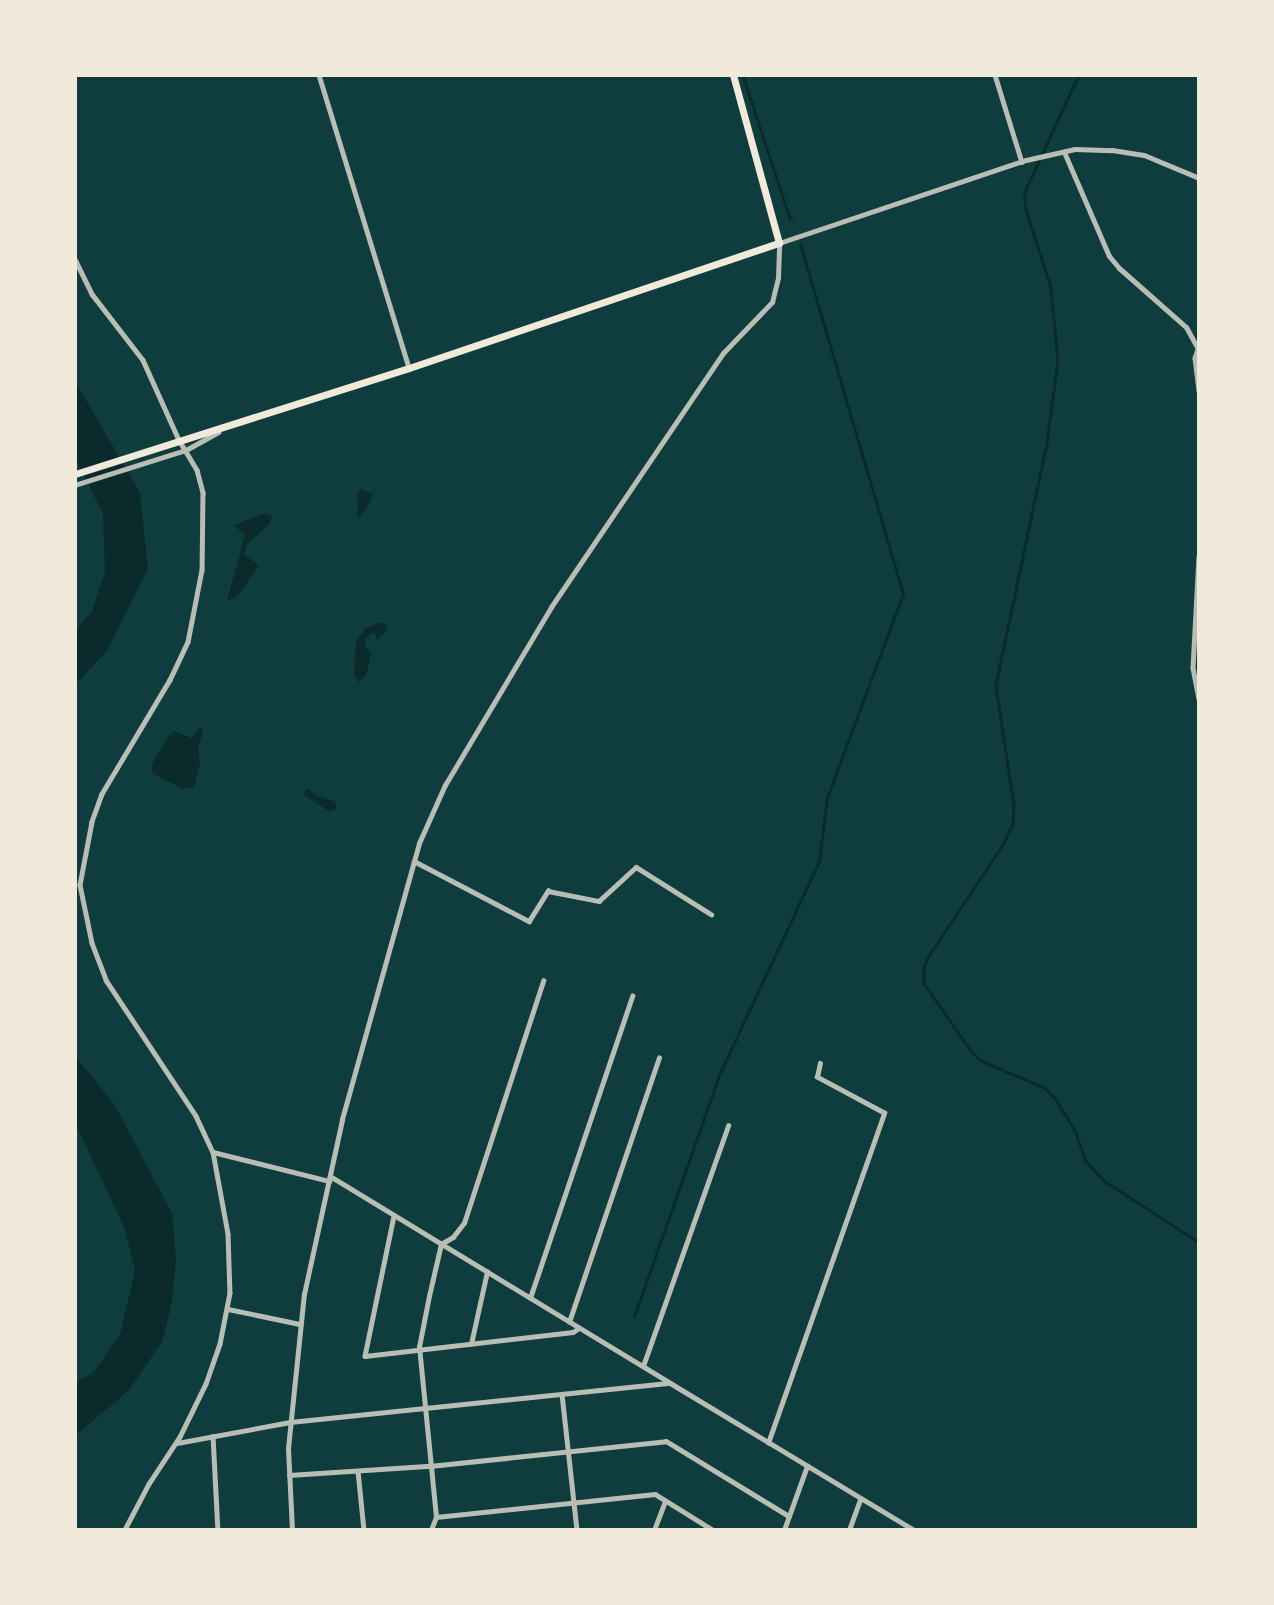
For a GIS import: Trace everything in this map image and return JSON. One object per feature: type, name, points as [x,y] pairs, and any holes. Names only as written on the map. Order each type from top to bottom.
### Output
[{"type":"highway","points":[[75,474],[409,368],[779,243],[733,75]]},
{"type":"street","points":[[319,75],[409,368]]},
{"type":"street","points":[[995,75],[1024,161]]},
{"type":"street","points":[[292,1530],[290,1422],[300,1324],[342,1119],[413,861],[446,785],[545,617],[723,353],[772,302],[778,278],[779,243],[1024,161],[1075,149],[1128,152],[1170,164],[1199,178]]},
{"type":"street","points":[[1062,152],[1109,256],[1186,327],[1198,349],[1195,358],[1199,392]]},
{"type":"street","points":[[75,259],[92,294],[143,360],[178,440],[197,470],[203,493],[202,570],[188,642],[170,680],[102,794],[92,822],[80,885],[92,943],[106,980],[196,1116],[214,1152],[228,1234],[228,1308],[220,1345],[206,1384],[177,1443],[149,1484],[125,1530]]},
{"type":"street","points":[[75,485],[186,450],[236,421]]},
{"type":"street","points":[[1199,557],[1193,668],[1199,698]]},
{"type":"street","points":[[413,861],[529,921],[548,891],[599,901],[636,867],[711,914]]},
{"type":"street","points":[[431,1530],[436,1517],[419,1350],[441,1244],[453,1237],[464,1223],[543,981]]},
{"type":"street","points":[[530,1298],[632,996]]},
{"type":"street","points":[[569,1322],[659,1058]]},
{"type":"street","points":[[768,1443],[884,1114],[817,1077],[820,1063]]},
{"type":"street","points":[[643,1366],[728,1126]]},
{"type":"street","points":[[214,1152],[329,1179],[914,1530]]},
{"type":"street","points":[[394,1216],[365,1356],[573,1332],[580,1328]]},
{"type":"street","points":[[471,1344],[487,1272]]},
{"type":"street","points":[[228,1308],[300,1324]]},
{"type":"street","points":[[177,1443],[290,1422],[670,1383]]},
{"type":"street","points":[[562,1394],[577,1530]]},
{"type":"street","points":[[213,1436],[218,1530]]},
{"type":"street","points":[[289,1475],[430,1466],[666,1441],[789,1516]]},
{"type":"street","points":[[784,1530],[807,1466]]},
{"type":"street","points":[[358,1471],[364,1530]]},
{"type":"street","points":[[436,1517],[655,1494],[713,1530]]},
{"type":"street","points":[[849,1530],[860,1499]]},
{"type":"street","points":[[654,1530],[665,1501]]},
{"type":"street","points":[[81,1530],[95,1530]]},
{"type":"water","points":[[75,381],[140,493],[148,569],[107,651],[75,685],[75,630],[92,612],[105,571],[103,514],[75,457]]},
{"type":"water","points":[[360,489],[373,494],[369,505],[358,519],[357,496]]},
{"type":"water","points":[[262,514],[272,515],[270,524],[247,544],[244,555],[259,565],[237,597],[227,601],[245,535],[234,525]]},
{"type":"water","points":[[378,623],[386,623],[388,629],[377,640],[374,632],[365,639],[365,646],[371,653],[366,676],[359,682],[354,676],[356,640],[365,629]]},
{"type":"water","points":[[200,727],[203,732],[198,749],[200,763],[194,787],[183,789],[154,774],[151,769],[154,760],[170,734],[174,731],[192,738]]},
{"type":"water","points":[[307,788],[317,796],[335,801],[337,809],[330,812],[304,795]]},
{"type":"water","points":[[75,1056],[114,1104],[172,1213],[176,1258],[172,1303],[162,1342],[129,1390],[75,1436],[75,1383],[94,1372],[120,1335],[135,1270],[124,1227],[75,1122]]},
{"type":"waterway","points":[[743,75],[790,219],[793,219]]},
{"type":"waterway","points":[[1079,75],[1025,192],[1026,210],[1051,287],[1058,360],[1047,443],[996,686],[1014,805],[1013,824],[1003,845],[929,956],[924,968],[924,983],[980,1060],[1045,1088],[1055,1098],[1074,1128],[1086,1161],[1103,1180],[1199,1242]]},
{"type":"waterway","points":[[634,1317],[719,1075],[819,862],[827,798],[903,594],[800,245]]}]
